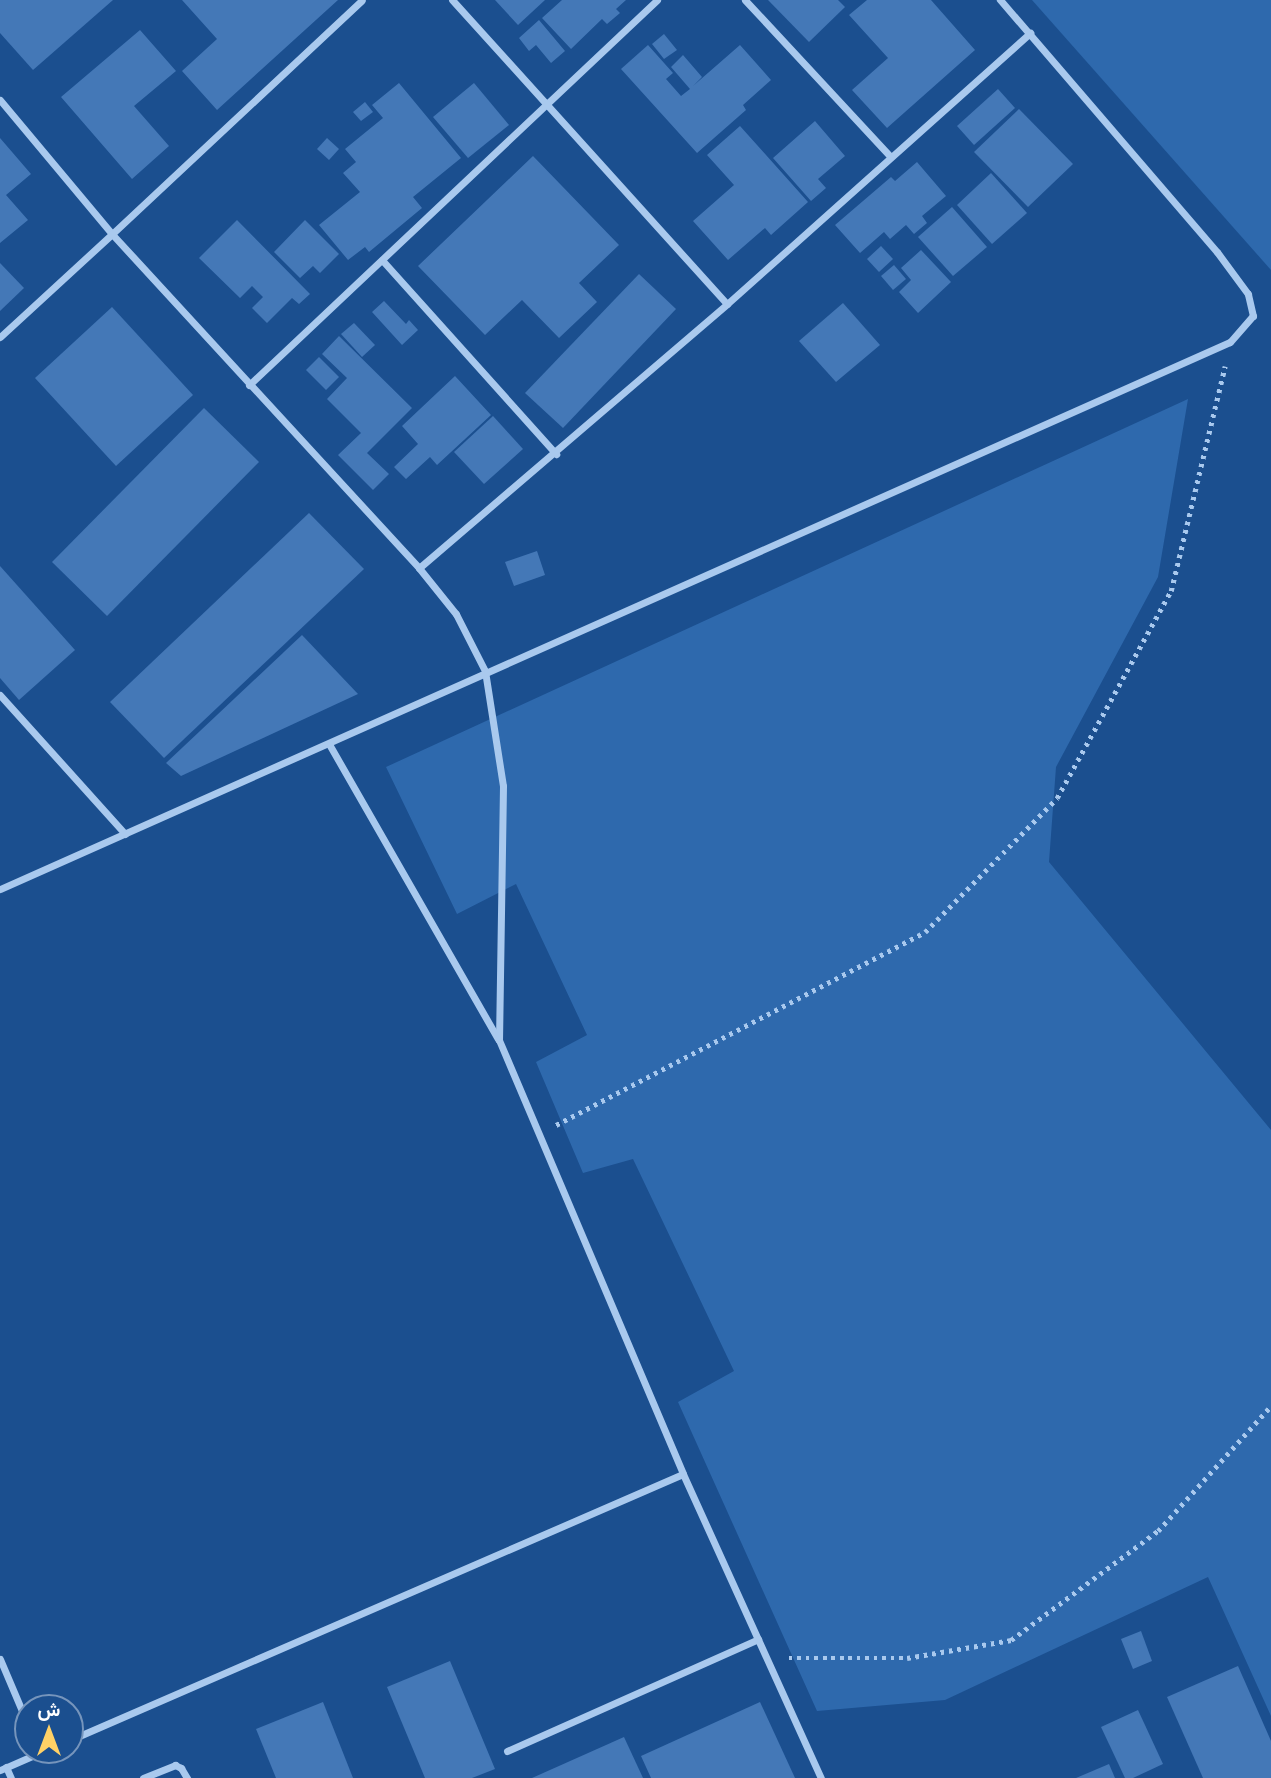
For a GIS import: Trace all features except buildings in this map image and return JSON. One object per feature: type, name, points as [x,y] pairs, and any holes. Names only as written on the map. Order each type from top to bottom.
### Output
[{"type":"street","points":[[0,337],[362,0]]},
{"type":"street","points":[[452,0],[727,304]]},
{"type":"street","points":[[249,385],[657,0]]},
{"type":"street","points":[[745,0],[891,157]]},
{"type":"street","points":[[0,889],[329,744],[485,671],[1230,342],[1253,316],[1248,294],[1217,252],[1000,0]]},
{"type":"street","points":[[419,568],[556,454],[1030,33]]},
{"type":"street","points":[[0,100],[112,234],[419,568],[456,614],[485,671],[503,786],[499,1040]]},
{"type":"street","points":[[382,260],[556,454]]},
{"type":"street","points":[[0,695],[125,834]]},
{"type":"street","points":[[329,744],[499,1040],[683,1474],[821,1778]]},
{"type":"street","points":[[84,1734],[683,1474]]},
{"type":"street","points":[[507,1751],[758,1639]]},
{"type":"street","points":[[0,1659],[15,1694]]},
{"type":"street","points":[[142,1778],[175,1765],[181,1768],[187,1778]]},
{"type":"street","points":[[3,1768],[11,1778]]},
{"type":"path","points":[[539,1134],[925,932],[1057,798],[1171,591],[1230,342]]},
{"type":"path","points":[[767,1658],[906,1658],[1011,1640],[1158,1531],[1271,1406]]},
{"type":"shaded area","points":[[1032,0],[1271,0],[1271,270]]},
{"type":"shaded area","points":[[1188,399],[1158,577],[1056,767],[1049,862],[1271,1130],[1271,1716],[1208,1577],[945,1700],[817,1711],[678,1402],[734,1371],[633,1159],[583,1173],[536,1062],[587,1035],[516,884],[457,914],[386,767]]}]
